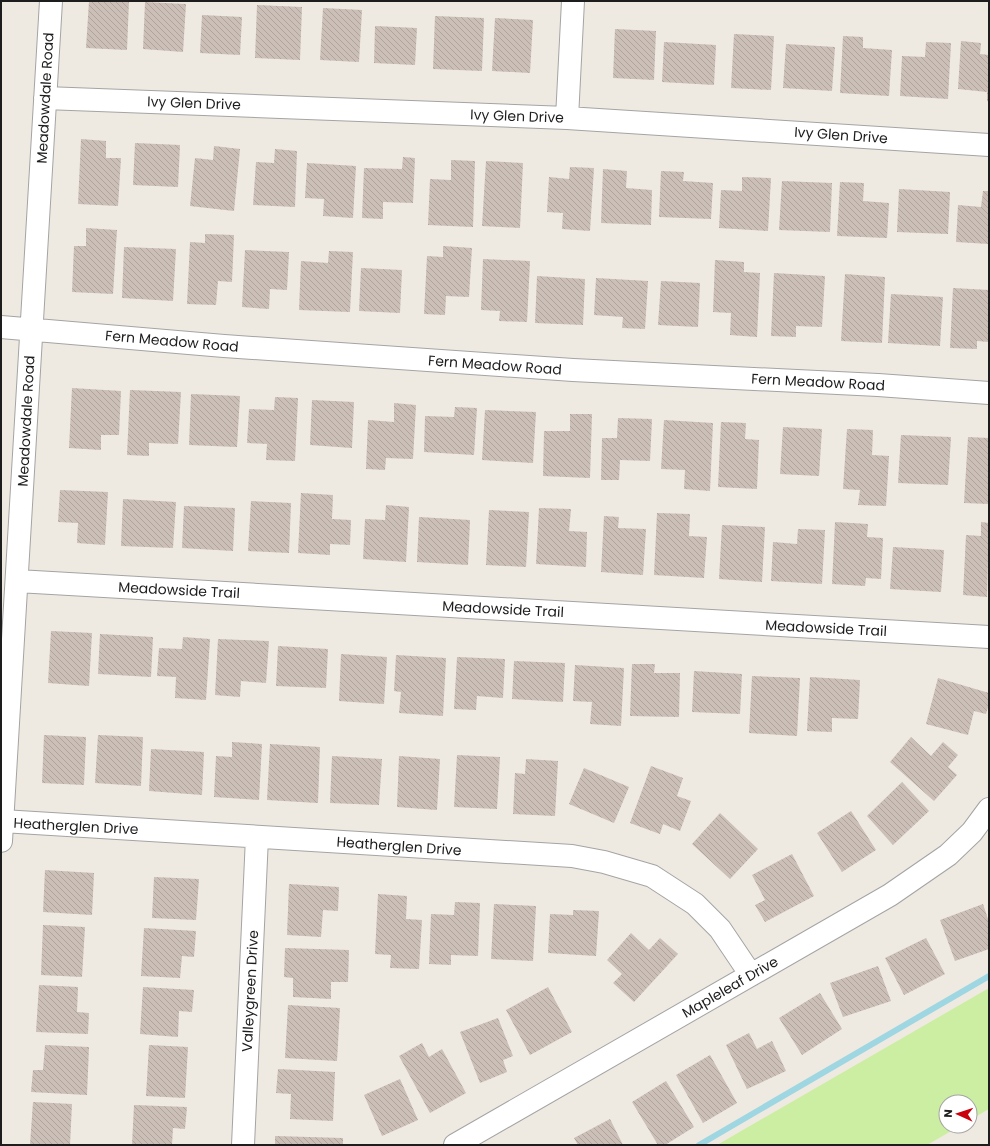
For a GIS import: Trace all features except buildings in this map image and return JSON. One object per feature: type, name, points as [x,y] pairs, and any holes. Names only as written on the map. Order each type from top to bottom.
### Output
[{"type":"street","name":"Meadowdale Road","points":[[2,831],[51,1]]},
{"type":"street","points":[[567,118],[573,1]]},
{"type":"street","name":"Ivy Glen Drive","points":[[45,98],[567,118],[989,145]]},
{"type":"street","name":"Fern Meadow Road","points":[[1,327],[31,328],[224,346],[573,370],[878,385],[989,393]]},
{"type":"street","name":"Meadowside Trail","points":[[17,581],[989,637]]},
{"type":"street","name":"Mapleleaf Drive","points":[[455,1145],[890,895],[948,855],[972,832],[989,809]]},
{"type":"street","name":"Heatherglen Drive","points":[[2,831],[257,837],[572,856],[604,862],[652,876],[695,904],[720,929],[752,975]]},
{"type":"street","name":"Valleygreen Drive","points":[[243,1145],[257,837]]},
{"type":"green space","points":[[989,988],[989,1109],[978,1115],[978,1094],[938,1094],[938,1134],[946,1134],[927,1145],[717,1145]]},
{"type":"waterway","points":[[699,1145],[989,976]]}]
